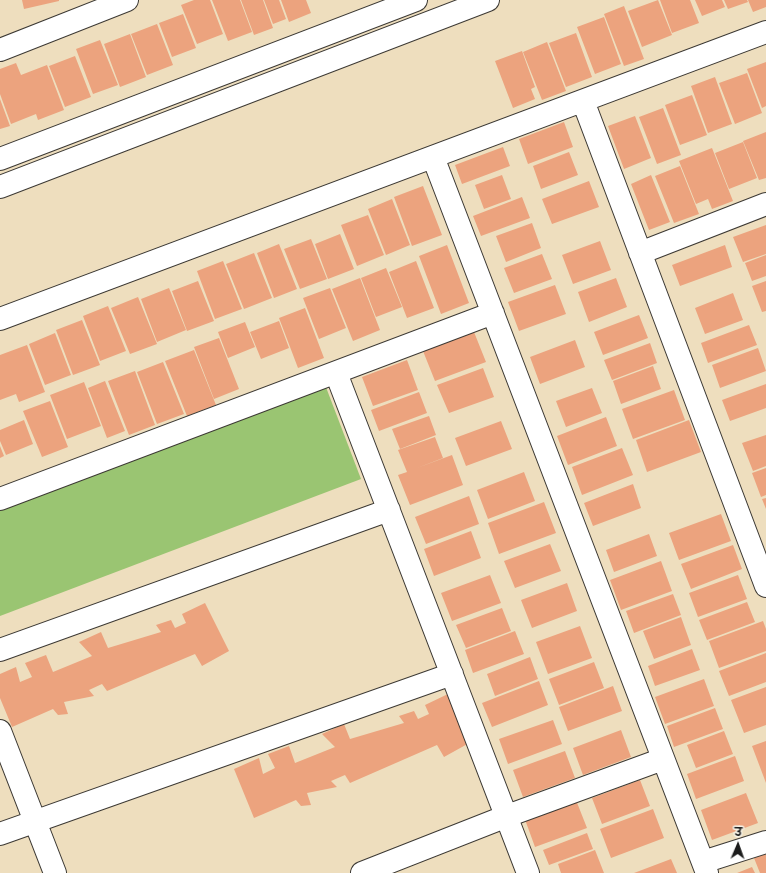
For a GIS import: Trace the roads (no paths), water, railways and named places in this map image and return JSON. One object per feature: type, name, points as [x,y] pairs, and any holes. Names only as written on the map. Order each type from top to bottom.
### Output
[{"type":"street","points":[[1,44],[127,0]]},
{"type":"street","points":[[0,159],[416,0]]},
{"type":"street","points":[[0,187],[488,0]]},
{"type":"street","points":[[0,318],[766,32]]},
{"type":"street","points":[[583,101],[766,586]]},
{"type":"street","points":[[433,157],[705,867],[766,842]]},
{"type":"street","points":[[640,253],[766,204]]},
{"type":"street","points":[[0,500],[493,313]]},
{"type":"street","points":[[336,373],[528,873]]},
{"type":"street","points":[[0,650],[389,510]]},
{"type":"street","points":[[0,834],[452,674]]},
{"type":"street","points":[[0,731],[55,873]]},
{"type":"street","points":[[362,873],[507,816],[663,759]]}]
